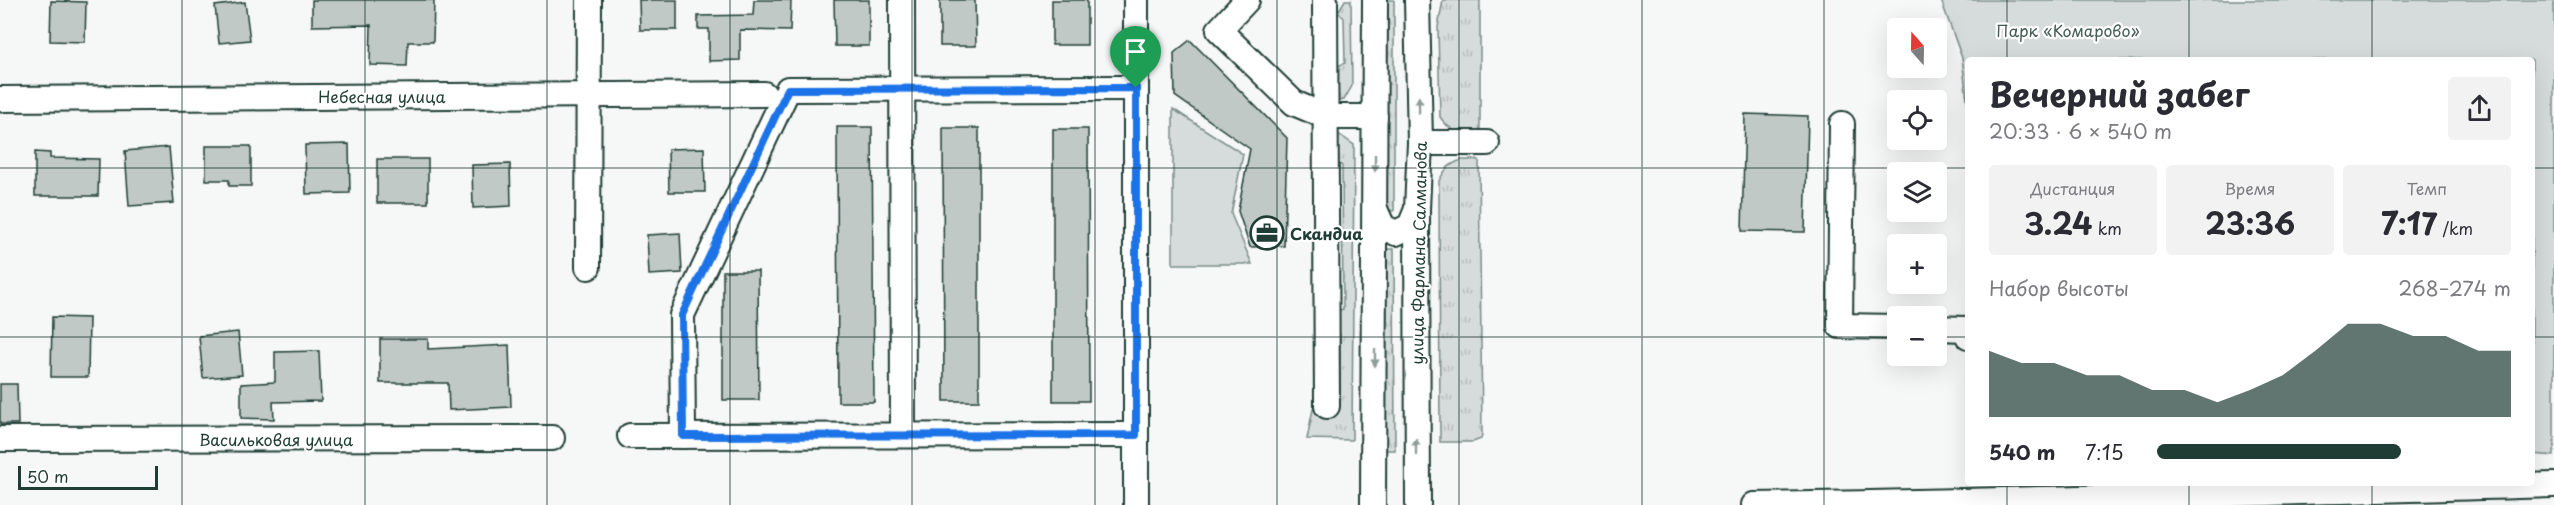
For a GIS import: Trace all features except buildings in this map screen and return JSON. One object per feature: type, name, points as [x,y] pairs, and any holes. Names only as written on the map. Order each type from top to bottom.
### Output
[{"type":"street","points":[[588,267],[590,0]]},
{"type":"street","points":[[902,0],[903,435]]},
{"type":"street","points":[[1136,0],[1136,505]]},
{"type":"street","points":[[1247,0],[1219,30],[1294,103],[1327,117],[1376,117]]},
{"type":"street","points":[[1325,0],[1327,406]]},
{"type":"street","points":[[1373,505],[1375,0]]},
{"type":"street","name":"улица Фармана Салманова","points":[[1417,0],[1420,143],[1417,209],[1418,505]]},
{"type":"street","points":[[683,436],[682,315],[788,89],[1136,88]]},
{"type":"street","name":"Небесная улица","points":[[0,99],[764,94]]},
{"type":"street","points":[[1842,124],[1840,326],[1887,327]]},
{"type":"street","points":[[1420,143],[1487,143]]},
{"type":"street","points":[[1375,209],[1383,227],[1396,233],[1410,226],[1417,209]]},
{"type":"street","points":[[1947,328],[1965,329]]},
{"type":"street","points":[[630,436],[1136,435]]},
{"type":"street","name":"Васильковая улица","points":[[0,439],[552,438]]},
{"type":"street","points":[[2535,485],[2554,485]]},
{"type":"street","points":[[1754,505],[2027,496],[2511,486]]},
{"type":"green space","points":[[1345,0],[1351,0],[1352,86],[1344,100],[1327,103],[1326,71],[1345,63],[1344,18],[1338,12]]},
{"type":"green space","points":[[1385,0],[1394,0],[1394,211],[1386,210]]},
{"type":"green space","points":[[1443,0],[1480,0],[1480,136],[1457,132],[1448,127],[1440,117],[1438,27]]},
{"type":"green space","name":"Парк «Комарово»","points":[[1941,0],[2554,0],[2554,456],[2535,454],[2535,57],[1965,57],[1965,83],[1962,58]]},
{"type":"green space","points":[[1173,109],[1243,154],[1231,214],[1252,264],[1173,264]]},
{"type":"green space","points":[[1327,126],[1354,145],[1352,440],[1307,439],[1313,409],[1340,407],[1340,334],[1327,329],[1327,314],[1343,309],[1342,166],[1327,155]]},
{"type":"green space","points":[[1462,160],[1479,160],[1482,434],[1481,439],[1473,442],[1440,442],[1439,181],[1448,168]]},
{"type":"green space","points":[[1387,249],[1394,249],[1395,450],[1385,450]]},
{"type":"place","name":"Скандиа","points":[[1267,233]]},
{"type":"route","points":[[1136,88],[1136,435],[683,436],[682,315],[788,89],[1136,88]]}]
